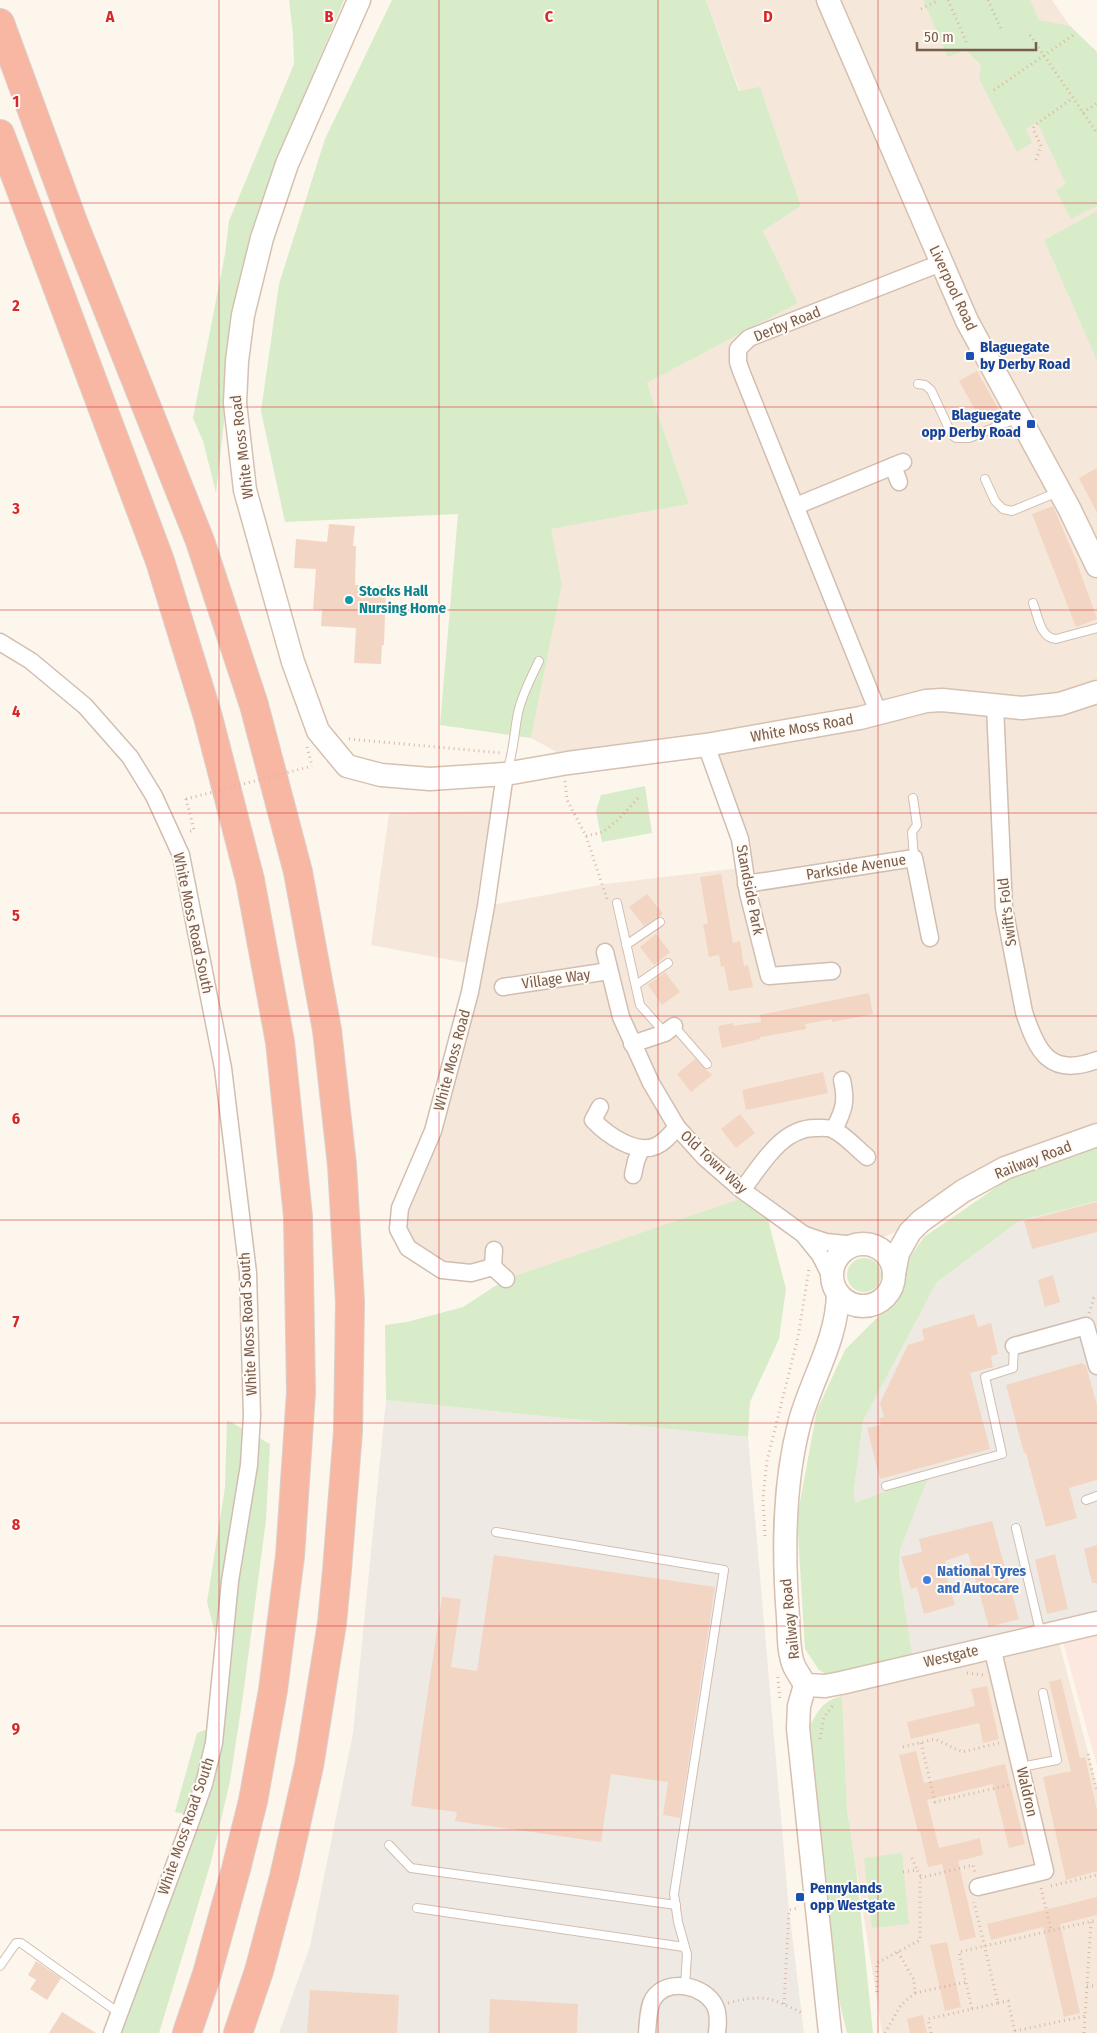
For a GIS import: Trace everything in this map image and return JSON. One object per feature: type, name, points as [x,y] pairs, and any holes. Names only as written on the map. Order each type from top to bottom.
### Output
[{"type":"highway","points":[[0,23],[73,222],[200,541],[254,705],[298,872],[327,1030],[342,1166],[350,1302],[348,1431],[337,1570],[332,1623],[308,1766],[284,1877],[259,1971],[238,2033]]},
{"type":"highway","points":[[0,134],[160,561],[208,717],[250,880],[280,1042],[298,1216],[301,1392],[290,1556],[273,1690],[253,1801],[236,1869],[212,1956],[187,2033]]},
{"type":"main road","name":"White Moss Road","points":[[359,0],[319,87],[287,164],[262,238],[243,315],[237,361],[235,403],[245,490],[293,662],[318,731],[348,766],[382,775],[430,779],[509,764],[568,763],[706,745],[860,718],[926,701],[942,700],[1022,708],[1060,704],[1097,692]]},
{"type":"main road","name":"Liverpool Road","points":[[828,0],[967,321],[1060,491],[1097,566]]},
{"type":"main road","name":"Railway Road","points":[[894,1274],[898,1253],[903,1242],[922,1221],[963,1191],[1005,1168],[1097,1135]]},
{"type":"main road","name":"Railway Road","points":[[860,1245],[922,1221]]},
{"type":"main road","points":[[860,1245],[874,1247],[888,1258],[894,1274],[893,1284],[888,1293],[881,1301],[872,1305],[853,1305],[835,1287],[834,1263],[845,1250],[860,1245]]},
{"type":"main road","name":"Railway Road","points":[[805,1685],[793,1664],[788,1629],[785,1560],[786,1522],[792,1461],[800,1421],[836,1322],[835,1287]]},
{"type":"main road","name":"Railway Road","points":[[824,1355],[838,1338],[872,1305]]},
{"type":"main road","name":"Westgate","points":[[805,1685],[833,1684],[1097,1622]]},
{"type":"main road","points":[[805,1685],[799,1706],[798,1728],[830,2033]]},
{"type":"street","name":"Derby Road","points":[[878,712],[741,371],[738,362],[738,349],[749,338],[941,263]]},
{"type":"street","points":[[796,506],[898,464],[898,482]]},
{"type":"street","name":"White Moss Road South","points":[[0,642],[31,661],[85,706],[130,757],[154,796],[181,855],[222,1068],[248,1273],[250,1465],[225,1618],[214,1743],[204,1784],[112,2033]]},
{"type":"street","name":"Swift's Fold","points":[[995,706],[1004,908],[1024,1012],[1038,1046],[1046,1058],[1066,1065],[1077,1066],[1097,1060]]},
{"type":"street","name":"Standside Park","points":[[706,745],[740,838],[746,884],[769,976],[832,971]]},
{"type":"street","name":"White Moss Road","points":[[493,1267],[471,1273],[442,1270],[408,1248],[398,1229],[400,1208],[433,1131],[470,992],[509,764]]},
{"type":"street","name":"Parkside Avenue","points":[[746,884],[914,858],[930,938]]},
{"type":"street","name":"Old Town Way","points":[[605,952],[620,1018],[651,1083],[677,1127],[704,1157],[742,1190],[803,1234],[820,1255],[835,1287]]},
{"type":"street","name":"Village Way","points":[[503,987],[610,971]]},
{"type":"street","points":[[632,1044],[669,1029]]},
{"type":"street","points":[[834,1130],[845,1106],[846,1098],[842,1080]]},
{"type":"street","points":[[591,1117],[602,1130],[623,1142],[641,1148],[655,1146],[666,1140],[677,1127]]},
{"type":"street","points":[[742,1190],[782,1141],[790,1134],[812,1128],[834,1130],[867,1157]]},
{"type":"street","points":[[633,1175],[641,1148]]},
{"type":"street","name":"Old Town Way","points":[[803,1234],[826,1242],[860,1245]]},
{"type":"street","points":[[494,1250],[493,1267],[506,1279]]},
{"type":"street","points":[[1014,1346],[1086,1326],[1097,1366]]},
{"type":"street","name":"Waldron","points":[[992,1647],[1045,1871],[1039,1880]]},
{"type":"street","points":[[978,1887],[1039,1880]]},
{"type":"street","points":[[647,2033],[650,2010],[654,1999],[662,1991],[674,1986],[697,1989],[708,1997],[716,2006],[717,2033]]},
{"type":"lane","points":[[918,384],[925,385],[931,390],[952,434],[956,438],[969,438],[1020,417]]},
{"type":"lane","points":[[985,479],[995,501],[1003,509],[1012,511],[1060,491]]},
{"type":"lane","points":[[1033,603],[1045,635],[1050,639],[1097,628]]},
{"type":"lane","points":[[509,764],[518,713],[523,696],[539,661]]},
{"type":"lane","points":[[913,798],[917,825],[912,832],[914,858]]},
{"type":"lane","points":[[617,903],[640,1006],[669,1029],[707,1064]]},
{"type":"lane","points":[[626,945],[660,922]]},
{"type":"lane","points":[[636,985],[668,962]]},
{"type":"lane","points":[[886,1486],[1002,1454],[985,1377],[1013,1368],[1014,1346]]},
{"type":"lane","points":[[1086,1500],[1097,1496]]},
{"type":"lane","points":[[1016,1528],[1041,1635]]},
{"type":"lane","points":[[496,1532],[724,1570],[674,1894],[687,1954],[685,1986]]},
{"type":"lane","points":[[1022,1774],[1057,1760],[1043,1693]]},
{"type":"lane","points":[[389,1845],[411,1868],[676,1905]]},
{"type":"lane","points":[[417,1908],[684,1947]]},
{"type":"lane","points":[[0,1966],[16,1944],[24,1944],[119,2013]]},
{"type":"path","points":[[921,9],[939,0]]},
{"type":"path","points":[[948,0],[968,46]]},
{"type":"path","points":[[988,0],[1002,31]]},
{"type":"path","points":[[994,90],[1075,34]]},
{"type":"path","points":[[1030,35],[1097,133]]},
{"type":"path","points":[[1036,160],[1041,146],[1033,129],[1034,126],[1073,98]]},
{"type":"path","points":[[1083,113],[1097,102]]},
{"type":"path","points":[[324,737],[509,764]]},
{"type":"path","points":[[568,763],[565,784],[567,800],[586,836],[608,902]]},
{"type":"path","points":[[172,835],[194,830],[186,799],[312,766]]},
{"type":"path","points":[[586,836],[603,832],[619,819],[638,798]]},
{"type":"path","points":[[963,1671],[977,1676],[998,1672]]},
{"type":"path","points":[[819,1745],[824,1717],[836,1701]]},
{"type":"path","points":[[903,1747],[935,1739],[962,1752],[1014,1739]]},
{"type":"path","points":[[921,1743],[935,1802],[1022,1774]]},
{"type":"path","points":[[1088,1754],[1097,1793]]},
{"type":"path","points":[[877,1992],[877,1963],[920,1940],[921,1877],[912,1858]]},
{"type":"path","points":[[921,1877],[974,1865],[978,1887],[973,1898],[998,2003]]},
{"type":"path","points":[[903,1872],[917,1870]]},
{"type":"path","points":[[1051,1931],[1039,1880],[1097,1875]]},
{"type":"path","points":[[972,2009],[959,1952],[1097,1920]]},
{"type":"path","points":[[1084,2033],[1091,1922]]},
{"type":"path","points":[[898,1952],[914,1980],[915,1993]]},
{"type":"path","points":[[886,2033],[901,2005],[915,1993],[966,1982]]},
{"type":"path","points":[[1087,1986],[1097,1986]]},
{"type":"path","points":[[716,2006],[749,1998],[773,1999],[802,2013]]},
{"type":"path","points":[[931,2033],[928,2019],[1008,2001],[1015,2032],[1085,2016]]},
{"type":"shaded area","points":[[706,0],[1052,0],[1070,26],[1097,52],[1097,211],[1044,240],[1097,361],[1097,1136],[921,1221],[865,1245],[855,1245],[845,1250],[834,1264],[803,1234],[765,1208],[506,1279],[493,1267],[471,1273],[408,1248],[400,1208],[433,1131],[486,906],[605,884],[740,868],[706,745],[575,762],[531,738],[562,585],[550,529],[689,504],[647,383],[798,303],[763,231],[801,206],[760,88],[740,91]]},
{"type":"shaded area","points":[[491,811],[467,963],[371,945],[389,813]]},
{"type":"shaded area","points":[[1097,1201],[1097,1623],[914,1665],[899,1571],[900,1550],[928,1476],[855,1503],[854,1490],[863,1421],[937,1282],[1019,1221]]},
{"type":"shaded area","points":[[386,1400],[748,1437],[789,1910],[804,2033],[279,2033],[310,1946],[353,1733]]},
{"type":"shaded area","points":[[1056,1631],[1097,1786],[1097,2033],[882,2033],[847,1809],[841,1683]]},
{"type":"shaded area","points":[[1097,1635],[1097,1766],[1063,1642]]},
{"type":"green space","points":[[289,0],[344,0],[277,160],[250,235],[233,313],[216,493],[203,441],[193,418],[225,254],[229,221],[294,64]]},
{"type":"green space","points":[[392,0],[706,0],[739,91],[760,87],[801,206],[763,231],[798,303],[647,383],[689,504],[551,529],[562,585],[531,738],[440,725],[458,514],[285,522],[261,411],[279,284],[325,139]]},
{"type":"green space","points":[[923,0],[1030,0],[1039,20],[1070,26],[1097,52],[1097,206],[1071,219],[1056,190],[1066,184],[1037,122],[1026,129],[1032,143],[1017,152],[979,79],[981,65],[966,50],[948,57]]},
{"type":"green space","points":[[1097,211],[1097,361],[1044,240]]},
{"type":"green space","points":[[645,786],[652,833],[602,842],[596,811],[601,795]]},
{"type":"green space","points":[[1097,1135],[1097,1201],[1019,1221],[937,1282],[863,1421],[854,1490],[855,1503],[929,1475],[900,1550],[899,1571],[914,1665],[841,1683],[819,1670],[805,1649],[797,1518],[817,1410],[845,1350],[884,1311],[904,1286],[906,1263],[924,1237],[1026,1167]]},
{"type":"green space","points":[[749,1196],[765,1208],[786,1289],[779,1339],[750,1402],[748,1437],[386,1400],[385,1325],[407,1322],[463,1307],[506,1279]]},
{"type":"green space","points":[[864,1258],[871,1259],[876,1263],[880,1268],[880,1282],[876,1287],[871,1291],[864,1292],[857,1291],[852,1287],[848,1282],[847,1275],[848,1268],[852,1263],[857,1259]]},
{"type":"green space","points":[[227,1420],[270,1444],[266,1520],[230,1781],[211,1862],[159,2033],[115,2033],[187,1815],[175,1812],[197,1733],[219,1725],[228,1649],[215,1633],[207,1602],[225,1487]]},
{"type":"green space","points":[[842,1696],[847,1809],[856,1868],[873,2033],[847,2033],[837,1991],[809,1727],[825,1704]]},
{"type":"green space","points":[[902,1853],[909,1924],[872,1928],[864,1858]]},
{"type":"building","points":[[977,371],[1000,412],[982,422],[959,381]]},
{"type":"building","points":[[1097,468],[1097,513],[1079,478]]},
{"type":"building","points":[[1053,506],[1076,560],[1097,619],[1076,627],[1032,514]]},
{"type":"building","name":"Stocks Hall Nursing Home","points":[[329,524],[355,526],[353,546],[356,546],[355,585],[386,587],[384,645],[382,645],[381,664],[354,663],[356,628],[321,626],[322,610],[313,609],[316,569],[294,568],[296,539],[327,542]]},
{"type":"building","points":[[721,874],[733,943],[740,941],[744,966],[748,965],[753,987],[729,991],[724,966],[721,967],[719,955],[709,957],[703,924],[708,924],[700,877]]},
{"type":"building","points":[[647,894],[663,914],[644,926],[629,907]]},
{"type":"building","points":[[656,934],[670,952],[654,965],[640,947]]},
{"type":"building","points":[[665,972],[680,992],[662,1005],[648,985]]},
{"type":"building","points":[[869,993],[873,1014],[832,1022],[832,1019],[805,1024],[806,1029],[760,1037],[760,1039],[722,1048],[718,1026],[733,1023],[733,1026],[761,1022],[760,1015]]},
{"type":"building","points":[[695,1059],[712,1075],[691,1092],[677,1074]]},
{"type":"building","points":[[823,1072],[828,1093],[746,1110],[742,1090]]},
{"type":"building","points":[[740,1114],[755,1133],[736,1148],[721,1129]]},
{"type":"building","points":[[1097,1202],[1097,1232],[1032,1249],[1024,1221]]},
{"type":"building","points":[[1053,1275],[1060,1302],[1045,1307],[1038,1280]]},
{"type":"building","points":[[974,1314],[978,1327],[991,1323],[998,1354],[991,1356],[993,1367],[970,1373],[990,1449],[880,1479],[867,1428],[881,1425],[879,1418],[884,1417],[880,1403],[908,1345],[924,1340],[922,1329]]},
{"type":"building","points":[[1082,1363],[1086,1366],[1097,1405],[1097,1480],[1069,1488],[1077,1518],[1046,1527],[1006,1385]]},
{"type":"building","points":[[992,1521],[1019,1619],[989,1627],[968,1553],[945,1561],[948,1571],[945,1572],[955,1605],[924,1614],[917,1587],[911,1589],[901,1557],[922,1552],[919,1539]]},
{"type":"building","points":[[1097,1545],[1097,1583],[1092,1583],[1084,1549]]},
{"type":"building","points":[[1055,1554],[1068,1609],[1047,1614],[1035,1560]]},
{"type":"building","points":[[494,1555],[715,1587],[680,1818],[663,1815],[668,1782],[611,1774],[601,1842],[455,1821],[457,1812],[411,1806],[442,1597],[461,1599],[451,1667],[477,1671]]},
{"type":"building","points":[[1061,1679],[1080,1758],[1085,1757],[1097,1810],[1097,1871],[1066,1880],[1043,1777],[1071,1771],[1049,1682]]},
{"type":"building","points":[[987,1686],[999,1739],[983,1743],[979,1723],[911,1739],[907,1722],[975,1706],[971,1689]]},
{"type":"building","points":[[916,1751],[924,1783],[1005,1764],[1025,1844],[1009,1848],[993,1784],[927,1800],[939,1848],[980,1838],[983,1855],[958,1861],[976,1937],[960,1941],[942,1864],[928,1867],[899,1755]]},
{"type":"building","points":[[1097,1897],[1097,1915],[1060,1924],[1080,2013],[1064,2017],[1043,1927],[991,1940],[987,1924]]},
{"type":"building","points":[[947,1942],[961,2007],[945,2011],[930,1945]]},
{"type":"building","points":[[36,1961],[61,1978],[47,2000],[30,1989],[36,1980],[28,1975]]},
{"type":"building","points":[[310,1990],[399,1995],[397,2033],[307,2033]]},
{"type":"building","points":[[490,1999],[578,2004],[577,2033],[489,2033]]},
{"type":"building","points":[[62,2012],[96,2033],[49,2033]]},
{"type":"building","points":[[923,2015],[927,2033],[910,2033],[907,2019]]},
{"type":"place","name":"Blaguegate by Derby Road","points":[[970,356]]},
{"type":"place","name":"Blaguegate opp Derby Road","points":[[1031,424]]},
{"type":"place","name":"Stocks Hall Nursing Home","points":[[349,600]]},
{"type":"place","name":"National Tyres and Autocare","points":[[927,1580]]},
{"type":"place","name":"Pennylands opp Westgate","points":[[800,1897]]}]
